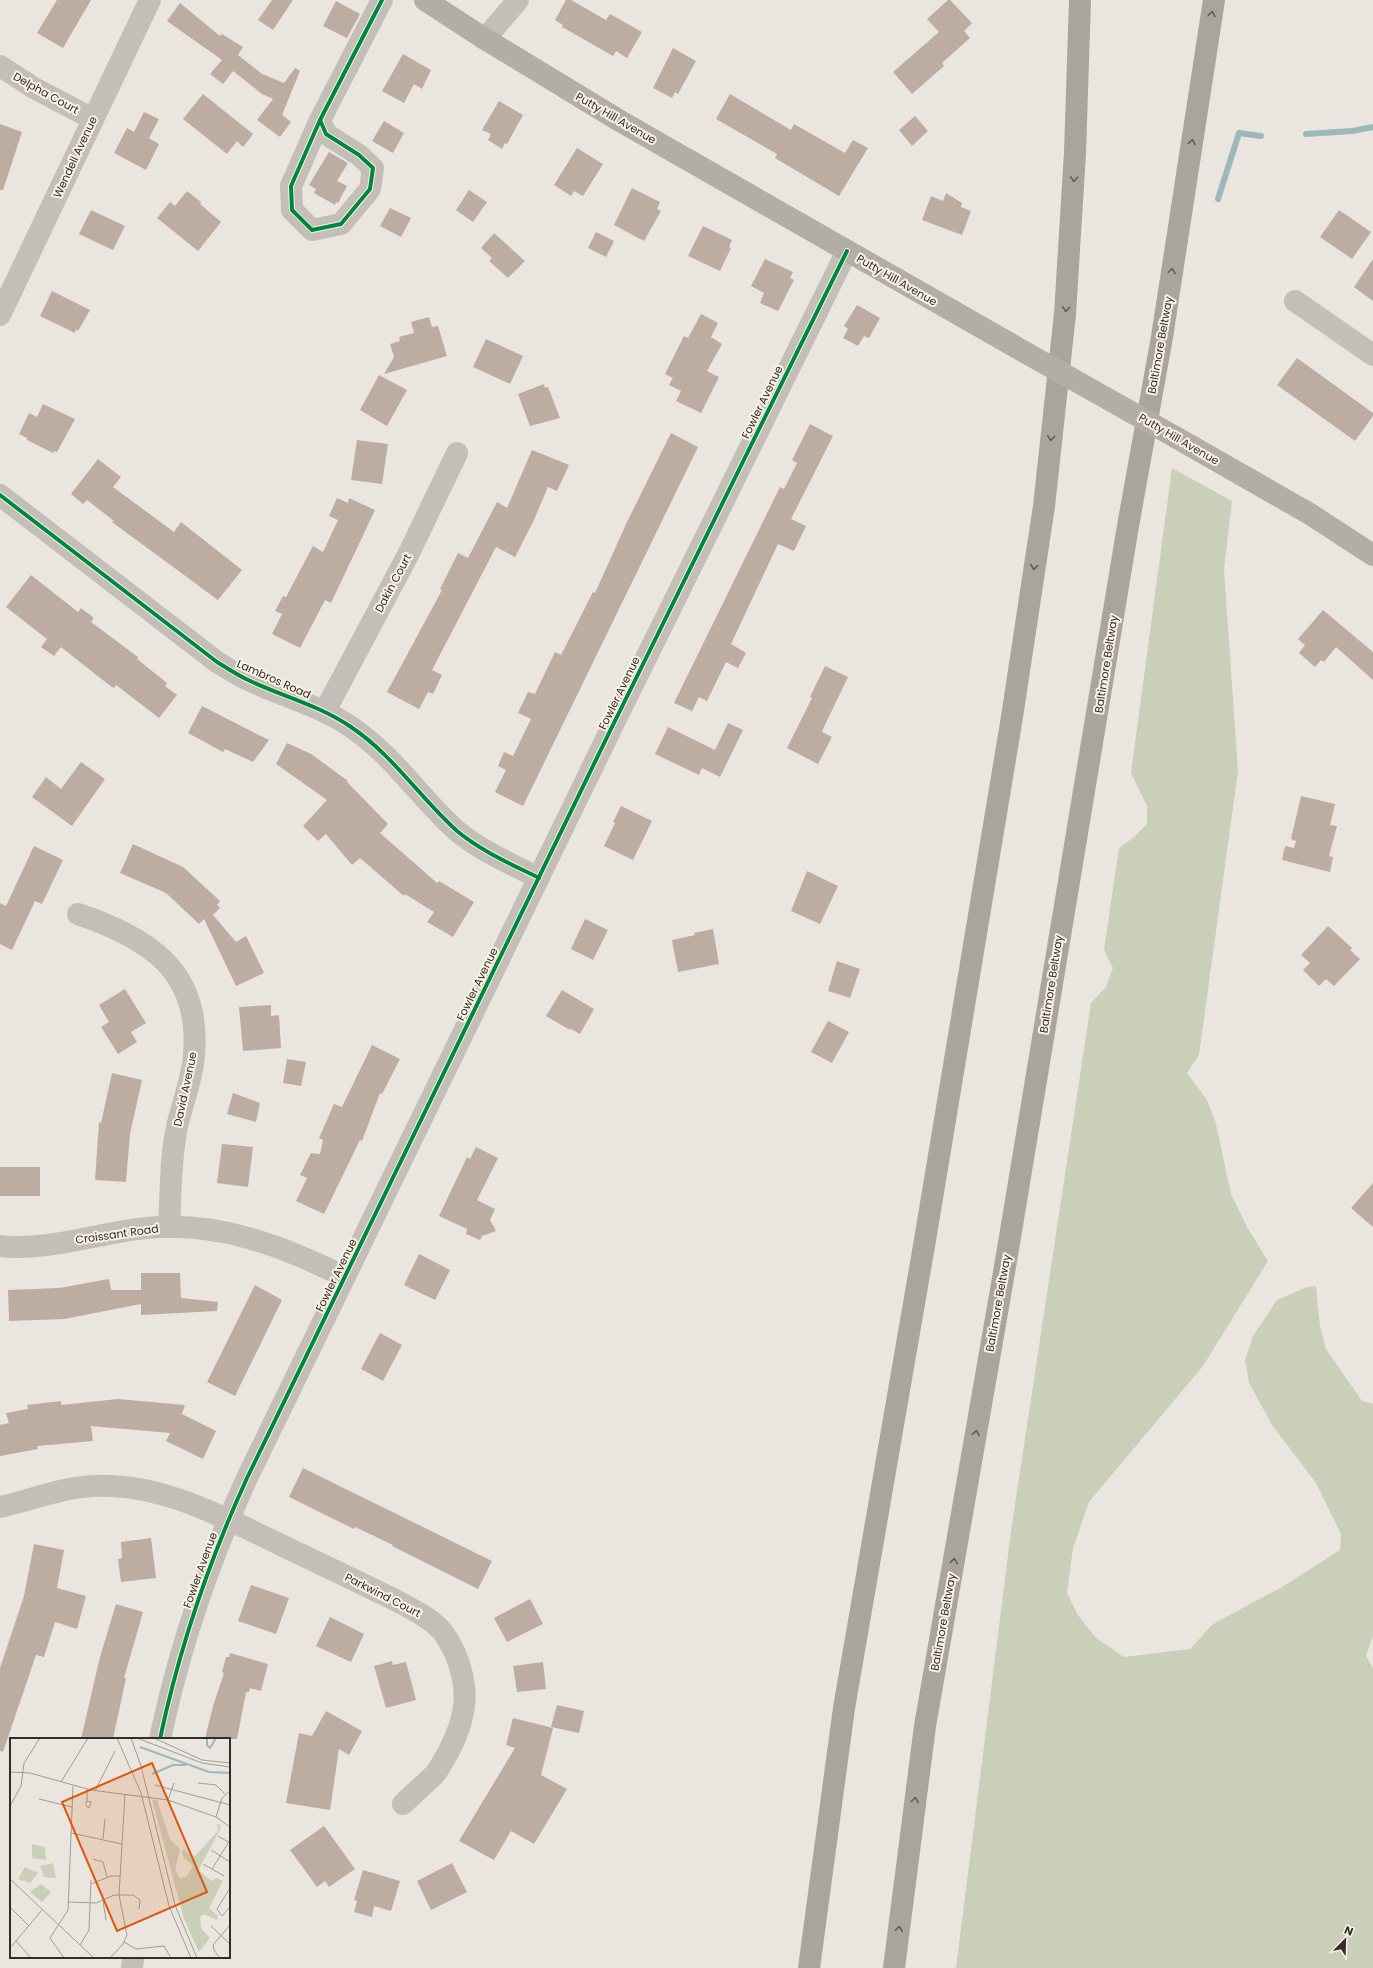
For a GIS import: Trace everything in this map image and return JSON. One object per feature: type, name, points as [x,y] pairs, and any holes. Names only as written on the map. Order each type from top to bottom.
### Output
[{"type":"highway","points":[[1075,0],[1075,153]]},
{"type":"highway","points":[[809,1968],[844,1708],[932,1201],[1012,717],[1041,521],[1065,314],[1075,153],[1080,0]]},
{"type":"highway","name":"Baltimore Beltway","points":[[894,1968],[925,1726],[1006,1261],[1128,526],[1162,337],[1214,0]]},
{"type":"main road","name":"Putty Hill Avenue","points":[[425,0],[485,39],[620,121],[1310,514],[1373,555]]},
{"type":"street","name":"Wendell Avenue","points":[[0,315],[150,0]]},
{"type":"street","points":[[320,120],[326,134],[359,155],[373,168],[370,189],[341,224],[312,230],[292,210],[291,186],[320,120],[382,0]]},
{"type":"street","points":[[485,39],[518,0]]},
{"type":"street","name":"Delpha Court","points":[[0,66],[34,88],[94,119]]},
{"type":"street","name":"Fowler Avenue","points":[[160,1738],[176,1671],[228,1519],[539,878],[847,251]]},
{"type":"street","points":[[1295,301],[1373,355]]},
{"type":"street","name":"Dakin Court","points":[[325,711],[409,553],[457,453]]},
{"type":"street","name":"Lambros Road","points":[[0,495],[218,662],[245,679],[325,711],[351,726],[375,744],[440,815],[458,832],[485,850],[539,878]]},
{"type":"street","name":"David Avenue","points":[[78,914],[108,924],[145,944],[162,958],[173,971],[190,1004],[194,1022],[194,1055],[177,1128],[169,1227]]},
{"type":"street","name":"Croissant Road","points":[[0,1246],[31,1247],[147,1228],[169,1227],[218,1230],[267,1243],[311,1260],[345,1277]]},
{"type":"street","name":"Parkwind Court","points":[[0,1507],[65,1490],[95,1486],[122,1487],[180,1499],[228,1519],[423,1615],[440,1628],[451,1645],[460,1666],[465,1685],[465,1705],[462,1723],[447,1755],[435,1774],[403,1804]]},
{"type":"street","points":[[132,1968],[133,1958]]},
{"type":"green space","points":[[1172,468],[1232,501],[1224,569],[1238,771],[1199,1055],[1187,1073],[1207,1100],[1216,1124],[1231,1194],[1247,1227],[1268,1261],[1203,1366],[1089,1502],[1073,1548],[1067,1593],[1078,1615],[1096,1638],[1124,1657],[1190,1649],[1213,1624],[1282,1587],[1340,1550],[1341,1534],[1316,1483],[1272,1425],[1249,1383],[1245,1360],[1253,1336],[1277,1300],[1307,1287],[1316,1286],[1320,1326],[1326,1349],[1362,1401],[1373,1404],[1373,1636],[1366,1656],[1373,1668],[1373,1968],[956,1968],[1011,1531],[1091,1003],[1106,987],[1113,968],[1104,950],[1119,848],[1134,837],[1147,824],[1147,806],[1131,773]]},
{"type":"building","points":[[57,0],[91,0],[63,48],[37,33]]},
{"type":"building","points":[[272,0],[293,0],[273,30],[258,20]]},
{"type":"building","points":[[566,0],[571,0],[606,20],[610,14],[642,32],[627,58],[616,51],[613,56],[562,27],[563,25],[555,20]]},
{"type":"building","points":[[948,0],[950,0],[972,23],[964,31],[970,38],[942,63],[944,66],[912,94],[893,72],[939,32],[927,19]]},
{"type":"building","points":[[336,1],[360,14],[347,38],[323,26]]},
{"type":"building","points":[[180,3],[220,36],[222,34],[243,47],[238,55],[262,74],[284,83],[295,68],[300,71],[282,115],[291,122],[280,137],[257,120],[273,99],[262,94],[233,71],[223,84],[210,74],[222,60],[167,21]]},
{"type":"building","points":[[673,48],[696,61],[678,94],[675,92],[672,98],[653,88]]},
{"type":"building","points":[[403,54],[431,70],[422,89],[414,84],[404,103],[382,91]]},
{"type":"building","points":[[203,94],[253,134],[243,147],[237,141],[227,154],[183,119]]},
{"type":"building","points":[[730,94],[791,130],[794,124],[845,153],[853,140],[868,148],[839,196],[775,158],[777,154],[716,119]]},
{"type":"building","points":[[499,101],[523,115],[507,144],[505,143],[502,149],[488,140],[491,134],[482,130]]},
{"type":"building","points":[[144,112],[159,119],[149,138],[159,144],[146,170],[114,153],[127,128],[134,132]]},
{"type":"building","points":[[915,116],[928,131],[912,146],[899,130]]},
{"type":"building","points":[[384,121],[404,133],[393,153],[372,141]]},
{"type":"building","points":[[0,124],[22,132],[3,190],[0,190]]},
{"type":"building","points":[[577,148],[603,164],[583,196],[574,191],[571,196],[554,185]]},
{"type":"building","points":[[329,152],[348,163],[337,181],[347,186],[338,203],[336,202],[335,205],[314,193],[316,189],[309,185]]},
{"type":"building","points":[[632,188],[660,202],[657,209],[661,211],[644,241],[614,225]]},
{"type":"building","points":[[469,190],[487,202],[473,222],[456,210]]},
{"type":"building","points":[[187,191],[201,202],[200,204],[221,222],[198,251],[157,218],[170,202],[175,206]]},
{"type":"building","points":[[946,193],[962,203],[961,207],[971,211],[962,235],[922,220],[931,196],[943,201]]},
{"type":"building","points":[[390,208],[411,218],[401,237],[380,226]]},
{"type":"building","points":[[91,210],[125,226],[113,250],[79,234]]},
{"type":"building","points":[[1339,210],[1371,232],[1352,259],[1320,237]]},
{"type":"building","points":[[703,226],[732,240],[729,247],[731,248],[720,271],[688,256]]},
{"type":"building","points":[[596,232],[614,241],[606,257],[588,248]]},
{"type":"building","points":[[494,233],[525,261],[508,278],[489,261],[492,258],[481,248]]},
{"type":"building","points":[[765,259],[793,272],[790,278],[794,280],[778,311],[760,303],[764,293],[751,286]]},
{"type":"building","points":[[1373,259],[1373,301],[1354,287]]},
{"type":"building","points":[[52,291],[90,310],[78,331],[76,329],[75,333],[40,316]]},
{"type":"building","points":[[857,305],[880,318],[869,338],[864,336],[858,346],[843,338],[848,329],[844,326]]},
{"type":"building","points":[[701,314],[718,323],[711,337],[722,344],[707,371],[719,377],[701,413],[676,401],[681,391],[669,385],[673,378],[665,374],[684,336],[688,338]]},
{"type":"building","points":[[429,317],[432,327],[438,326],[447,356],[384,374],[394,357],[390,344],[400,341],[399,337],[414,333],[411,322]]},
{"type":"building","points":[[486,339],[523,356],[510,384],[473,367]]},
{"type":"building","points":[[1297,358],[1373,413],[1373,416],[1355,441],[1277,385]]},
{"type":"building","points":[[379,375],[407,390],[387,426],[360,410]]},
{"type":"building","points":[[544,384],[545,388],[548,387],[560,418],[530,426],[518,394]]},
{"type":"building","points":[[43,404],[75,419],[57,452],[54,451],[53,453],[27,440],[27,438],[19,434],[29,413],[37,417]]},
{"type":"building","points":[[810,424],[833,436],[791,519],[806,526],[794,551],[778,544],[731,644],[746,653],[738,668],[726,662],[707,701],[699,697],[692,711],[674,703],[780,487],[784,489],[797,463],[792,460]]},
{"type":"building","points":[[671,433],[698,447],[523,806],[495,792],[506,770],[498,766],[504,752],[513,756],[531,719],[518,713],[528,692],[535,694],[555,652],[561,655],[593,592],[595,593],[627,522]]},
{"type":"building","points":[[357,440],[388,444],[382,484],[351,480]]},
{"type":"building","points":[[532,450],[569,465],[557,491],[548,487],[533,522],[515,557],[496,547],[432,670],[442,675],[433,694],[428,692],[419,709],[387,692],[442,590],[440,589],[458,553],[468,558],[497,502],[507,508]]},
{"type":"building","points":[[98,459],[121,477],[113,487],[174,532],[181,522],[242,570],[218,600],[112,522],[114,521],[87,500],[83,504],[71,494]]},
{"type":"building","points":[[337,498],[348,503],[349,498],[375,510],[331,603],[325,600],[300,648],[272,634],[282,614],[275,611],[283,596],[286,597],[313,546],[323,552],[338,520],[329,516]]},
{"type":"building","points":[[31,575],[78,612],[81,608],[94,618],[91,622],[138,657],[137,659],[167,683],[165,686],[177,695],[159,718],[116,685],[114,688],[109,685],[61,647],[54,656],[41,647],[47,639],[6,607]]},
{"type":"building","points":[[1323,610],[1373,652],[1373,680],[1336,647],[1324,662],[1321,660],[1315,667],[1299,653],[1305,645],[1298,639]]},
{"type":"building","points":[[825,666],[848,677],[823,729],[822,732],[832,737],[818,764],[787,748],[812,698],[810,697]]},
{"type":"building","points":[[202,706],[269,740],[253,762],[225,749],[223,752],[188,733]]},
{"type":"building","points":[[728,723],[743,730],[720,777],[702,768],[699,775],[655,754],[668,727],[715,750]]},
{"type":"building","points":[[287,743],[311,754],[348,781],[347,782],[388,824],[380,833],[437,883],[439,881],[474,902],[453,937],[427,922],[434,912],[405,894],[404,896],[360,858],[352,865],[326,834],[318,841],[303,826],[327,800],[276,764]]},
{"type":"building","points":[[81,762],[105,779],[72,826],[32,797],[46,777],[61,789]]},
{"type":"building","points":[[1301,796],[1335,804],[1330,825],[1337,826],[1329,856],[1333,857],[1330,872],[1282,860],[1285,846],[1294,848],[1296,841],[1291,839]]},
{"type":"building","points":[[621,806],[652,821],[633,860],[604,846]]},
{"type":"building","points":[[133,844],[183,867],[220,901],[217,905],[220,908],[213,915],[236,942],[246,936],[264,973],[236,986],[204,919],[199,924],[166,893],[120,873]]},
{"type":"building","points":[[34,846],[63,860],[42,904],[35,901],[12,950],[0,944],[0,903],[6,906]]},
{"type":"building","points":[[807,871],[838,886],[820,924],[791,911]]},
{"type":"building","points":[[585,919],[608,930],[593,960],[571,949]]},
{"type":"building","points":[[1328,926],[1352,948],[1350,950],[1360,959],[1334,986],[1326,979],[1319,986],[1303,970],[1310,963],[1301,955]]},
{"type":"building","points":[[713,929],[719,964],[678,972],[672,940]]},
{"type":"building","points":[[837,961],[860,969],[850,998],[828,991]]},
{"type":"building","points":[[125,989],[146,1023],[131,1032],[137,1042],[118,1054],[101,1027],[109,1022],[99,1005]]},
{"type":"building","points":[[562,990],[594,1009],[580,1034],[546,1016]]},
{"type":"building","points":[[271,1005],[271,1016],[279,1015],[281,1048],[243,1051],[239,1007]]},
{"type":"building","points":[[828,1021],[849,1032],[832,1063],[811,1052]]},
{"type":"building","points":[[372,1045],[400,1059],[382,1094],[380,1093],[362,1141],[360,1140],[324,1214],[296,1201],[307,1178],[300,1175],[311,1153],[320,1154],[323,1140],[319,1138],[334,1104],[342,1107]]},
{"type":"building","points":[[287,1059],[306,1062],[301,1086],[283,1083]]},
{"type":"building","points":[[112,1073],[142,1080],[130,1134],[126,1182],[95,1180],[99,1122],[101,1123]]},
{"type":"building","points":[[233,1093],[260,1103],[256,1122],[227,1114]]},
{"type":"building","points":[[222,1144],[253,1147],[248,1187],[217,1183]]},
{"type":"building","points":[[476,1147],[498,1158],[477,1200],[495,1209],[490,1220],[496,1231],[482,1236],[480,1240],[466,1234],[467,1229],[439,1216],[467,1157],[470,1159]]},
{"type":"building","points":[[0,1167],[40,1167],[40,1196],[0,1196]]},
{"type":"building","points":[[1373,1183],[1373,1227],[1351,1208]]},
{"type":"building","points":[[419,1254],[450,1270],[435,1300],[404,1285]]},
{"type":"building","points":[[141,1273],[180,1273],[181,1298],[218,1302],[217,1311],[141,1315],[141,1304],[64,1319],[9,1321],[8,1290],[59,1288],[109,1279],[111,1290],[141,1290]]},
{"type":"building","points":[[255,1285],[282,1300],[235,1396],[207,1382]]},
{"type":"building","points":[[380,1333],[402,1345],[383,1381],[361,1369]]},
{"type":"building","points":[[118,1399],[185,1405],[182,1414],[216,1431],[203,1459],[166,1441],[170,1433],[91,1426],[93,1441],[37,1446],[38,1449],[0,1456],[0,1425],[9,1423],[6,1413],[28,1409],[27,1405],[61,1401],[61,1405]]},
{"type":"building","points":[[303,1468],[492,1561],[478,1589],[392,1546],[393,1545],[355,1527],[354,1529],[289,1497]]},
{"type":"building","points":[[151,1538],[156,1578],[121,1582],[118,1559],[122,1558],[121,1542]]},
{"type":"building","points":[[34,1544],[64,1550],[57,1588],[86,1596],[77,1629],[55,1622],[44,1657],[36,1655],[3,1752],[0,1751],[0,1668],[24,1596]]},
{"type":"building","points":[[251,1585],[289,1598],[276,1634],[238,1621]]},
{"type":"building","points":[[530,1599],[543,1624],[507,1642],[494,1618]]},
{"type":"building","points":[[116,1604],[143,1612],[124,1678],[126,1678],[113,1738],[81,1738],[100,1657]]},
{"type":"building","points":[[330,1617],[364,1634],[351,1662],[316,1646]]},
{"type":"building","points":[[230,1653],[268,1664],[261,1691],[250,1688],[249,1692],[246,1692],[237,1739],[205,1738],[213,1706],[224,1673],[222,1672],[226,1657],[229,1657]]},
{"type":"building","points":[[392,1661],[393,1665],[406,1662],[416,1700],[386,1708],[374,1666]]},
{"type":"building","points":[[543,1662],[546,1689],[517,1692],[513,1666]]},
{"type":"building","points":[[557,1705],[584,1711],[579,1733],[551,1727]]},
{"type":"building","points":[[326,1711],[362,1731],[349,1755],[339,1749],[330,1810],[286,1803],[299,1733],[312,1736]]},
{"type":"building","points":[[513,1718],[553,1728],[541,1775],[567,1789],[534,1844],[511,1831],[494,1860],[459,1841],[515,1748],[506,1745]]},
{"type":"building","points":[[324,1826],[355,1869],[329,1887],[325,1881],[317,1887],[290,1850]]},
{"type":"building","points":[[452,1863],[467,1892],[431,1910],[417,1881]]},
{"type":"building","points":[[363,1870],[400,1881],[391,1911],[374,1906],[372,1917],[354,1912],[357,1901],[354,1900]]},
{"type":"waterway","points":[[1306,134],[1352,131],[1373,127]]},
{"type":"waterway","points":[[1218,199],[1239,133],[1261,136]]},
{"type":"cycle path","points":[[320,120],[326,134],[359,155],[373,168],[370,189],[341,224],[312,230],[292,210],[291,186],[320,120],[382,0]]},
{"type":"cycle path","points":[[160,1738],[176,1672],[196,1606],[220,1541],[247,1478],[609,733],[847,251]]},
{"type":"cycle path","points":[[0,495],[217,662],[246,679],[313,707],[339,719],[351,727],[380,750],[457,831],[486,851],[539,878]]}]
